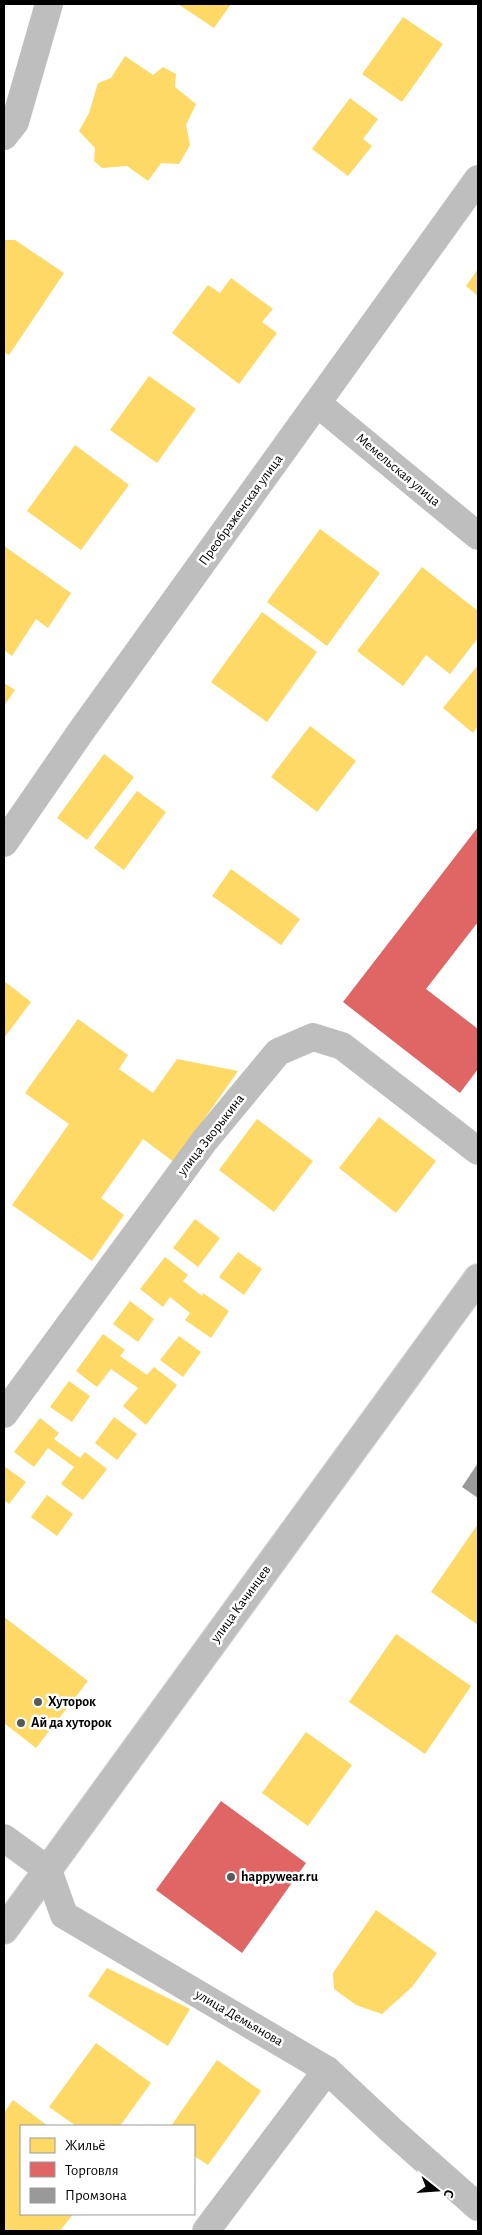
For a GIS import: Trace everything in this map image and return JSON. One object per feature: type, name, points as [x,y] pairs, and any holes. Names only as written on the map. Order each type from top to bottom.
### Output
[{"type":"street","points":[[4,136],[15,122],[49,4]]},
{"type":"street","name":"Преображенская улица","points":[[4,842],[82,730],[478,179]]},
{"type":"street","name":"Мемельская улица","points":[[318,404],[478,536]]},
{"type":"street","name":"улица Зворыкина","points":[[4,1414],[205,1140],[278,1052],[313,1037],[342,1046],[478,1151]]},
{"type":"street","name":"улица Качинцев","points":[[4,1930],[478,1278]]},
{"type":"street","points":[[4,1838],[48,1870]]},
{"type":"street","name":"улица Демьянова","points":[[48,1870],[64,1915],[327,2070],[478,2207]]},
{"type":"street","points":[[206,2231],[327,2070]]},
{"type":"building: Жильё","points":[[178,4],[231,4],[214,28]]},
{"type":"building: Жильё","points":[[403,17],[443,44],[402,102],[362,74]]},
{"type":"building: Жильё","points":[[125,56],[153,75],[163,67],[176,74],[175,87],[196,104],[186,125],[190,145],[179,164],[161,163],[148,181],[127,166],[102,168],[94,161],[95,148],[79,131],[89,113],[98,83],[111,78]]},
{"type":"building: Жильё","points":[[350,98],[378,119],[363,139],[372,146],[348,176],[312,149]]},
{"type":"building: Жильё","points":[[4,240],[15,240],[64,273],[9,355],[4,352]]},
{"type":"building: Жильё","points":[[478,269],[478,296],[466,286]]},
{"type":"building: Жильё","points":[[231,278],[273,309],[262,322],[277,333],[239,384],[172,333],[208,285],[220,293]]},
{"type":"building: Жильё","points":[[149,376],[196,409],[157,463],[110,430]]},
{"type":"building: Жильё","points":[[75,445],[129,485],[81,550],[27,511]]},
{"type":"building: Жильё","points":[[320,529],[380,573],[327,646],[267,602]]},
{"type":"building: Жильё","points":[[4,546],[71,593],[48,628],[36,619],[12,656],[4,650]]},
{"type":"building: Жильё","points":[[422,567],[478,611],[478,638],[450,674],[426,655],[403,686],[357,651]]},
{"type":"building: Жильё","points":[[262,612],[317,652],[267,722],[211,682]]},
{"type":"building: Жильё","points":[[478,665],[478,726],[473,733],[443,708]]},
{"type":"building: Жильё","points":[[4,683],[15,690],[4,706]]},
{"type":"building: Жильё","points":[[310,726],[356,761],[317,812],[271,777]]},
{"type":"building: Жильё","points":[[104,754],[134,777],[87,840],[57,818]]},
{"type":"building: Жильё","points":[[137,791],[166,812],[124,870],[94,848]]},
{"type":"building: Жильё","points":[[231,869],[300,919],[281,945],[212,896]]},
{"type":"building: Жильё","points":[[4,981],[31,1002],[4,1038]]},
{"type":"building: Жильё","points":[[78,1019],[128,1055],[119,1069],[153,1093],[177,1059],[238,1071],[174,1162],[143,1139],[101,1198],[124,1215],[92,1261],[12,1205],[69,1124],[25,1093]]},
{"type":"building: Жильё","points":[[379,1117],[436,1161],[396,1213],[339,1168]]},
{"type":"building: Жильё","points":[[257,1119],[313,1161],[274,1212],[219,1170]]},
{"type":"building: Жильё","points":[[195,1219],[220,1238],[198,1267],[173,1248]]},
{"type":"building: Жильё","points":[[238,1252],[262,1269],[244,1295],[219,1277]]},
{"type":"building: Жильё","points":[[165,1257],[188,1275],[183,1281],[202,1296],[203,1293],[229,1311],[211,1338],[185,1320],[190,1313],[170,1297],[163,1307],[140,1289]]},
{"type":"building: Жильё","points":[[130,1301],[154,1319],[138,1342],[113,1324]]},
{"type":"building: Жильё","points":[[103,1334],[125,1350],[120,1356],[147,1375],[154,1367],[177,1385],[146,1425],[123,1406],[138,1388],[111,1369],[97,1387],[76,1371]]},
{"type":"building: Жильё","points":[[179,1336],[201,1352],[183,1377],[160,1360]]},
{"type":"building: Жильё","points":[[69,1381],[90,1396],[72,1422],[50,1407]]},
{"type":"building: Жильё","points":[[114,1417],[137,1434],[117,1460],[95,1443]]},
{"type":"building: Жильё","points":[[40,1418],[59,1433],[54,1439],[80,1458],[85,1452],[107,1469],[83,1500],[61,1484],[74,1467],[48,1448],[34,1467],[14,1452]]},
{"type":"building: Жильё","points":[[4,1466],[26,1482],[9,1504],[4,1500]]},
{"type":"building: Жильё","points":[[47,1495],[73,1514],[57,1536],[31,1517]]},
{"type":"building: Жильё","points":[[478,1524],[478,1625],[431,1592]]},
{"type":"building: Жильё","name":"Хуторок","points":[[4,1617],[88,1681],[36,1748],[4,1723]]},
{"type":"building: Жильё","points":[[396,1634],[471,1686],[425,1754],[349,1702]]},
{"type":"building: Жильё","points":[[306,1732],[352,1765],[308,1826],[262,1793]]},
{"type":"building: Жильё","points":[[376,1910],[437,1953],[412,1987],[382,2014],[356,2005],[334,1989],[333,1973]]},
{"type":"building: Жильё","points":[[107,1968],[190,2009],[168,2046],[88,1996]]},
{"type":"building: Жильё","points":[[96,2043],[151,2083],[121,2125],[75,2125],[49,2107]]},
{"type":"building: Жильё","points":[[217,2060],[261,2091],[208,2165],[195,2157],[195,2125],[172,2125]]},
{"type":"building: Жильё","points":[[13,2100],[47,2125],[20,2125],[20,2215],[72,2215],[60,2231],[4,2231],[4,2113]]},
{"type":"building: Торговля","points":[[478,827],[478,922],[426,989],[478,1029],[478,1069],[460,1093],[343,1002]]},
{"type":"building: Торговля","name":"happywear.ru","points":[[221,1801],[306,1863],[242,1953],[156,1890]]},
{"type":"building: Промзона","points":[[478,1463],[478,1498],[462,1487]]},
{"type":"place","name":"Хуторок","points":[[38,1702]]},
{"type":"place","name":"Ай да хуторок","points":[[21,1723]]},
{"type":"place","name":"happywear.ru","points":[[231,1877]]}]
